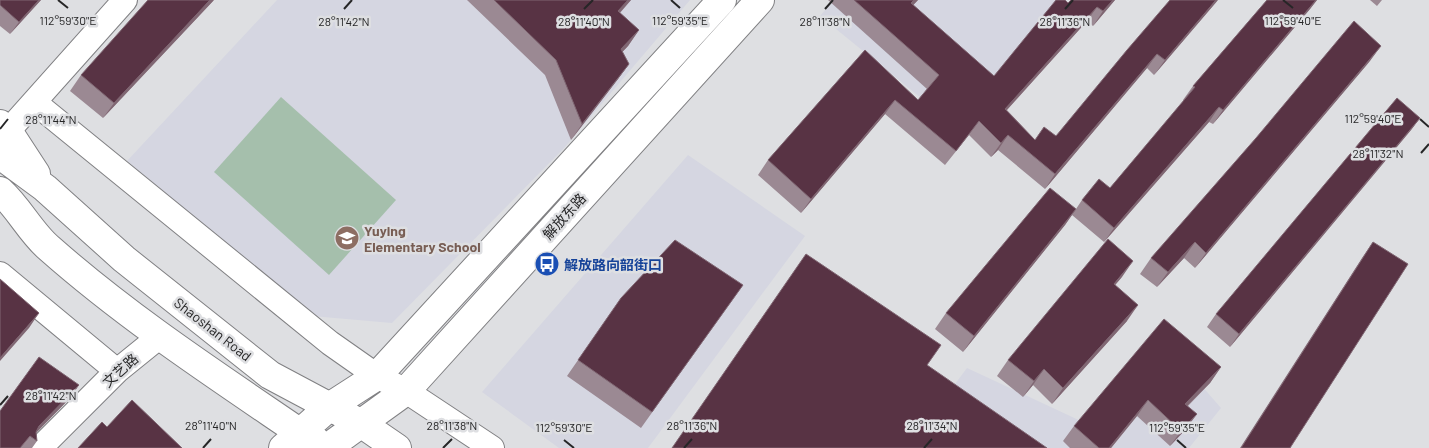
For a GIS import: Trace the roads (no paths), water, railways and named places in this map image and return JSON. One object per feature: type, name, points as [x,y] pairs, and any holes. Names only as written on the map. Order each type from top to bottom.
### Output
[{"type":"main road","points":[[291,440],[329,407],[377,376],[722,0]]},
{"type":"main road","name":"解放东路","points":[[328,448],[406,391],[760,0]]},
{"type":"main road","name":"Shaoshan Road","points":[[3,137],[45,188],[124,259],[270,375],[362,424],[396,448]]},
{"type":"main road","points":[[0,191],[11,201],[47,247]]},
{"type":"main road","points":[[0,219],[47,247],[291,440],[328,448]]},
{"type":"street","points":[[3,137],[125,0]]},
{"type":"street","points":[[34,102],[330,343],[377,376],[406,391],[492,448]]},
{"type":"street","points":[[0,274],[117,371]]},
{"type":"street","name":"文艺路","points":[[40,448],[117,371],[159,337]]},
{"type":"place","name":"Yuying Elementary School","points":[[347,238]]},
{"type":"place","name":"解放路向韶街口","points":[[547,264]]}]
